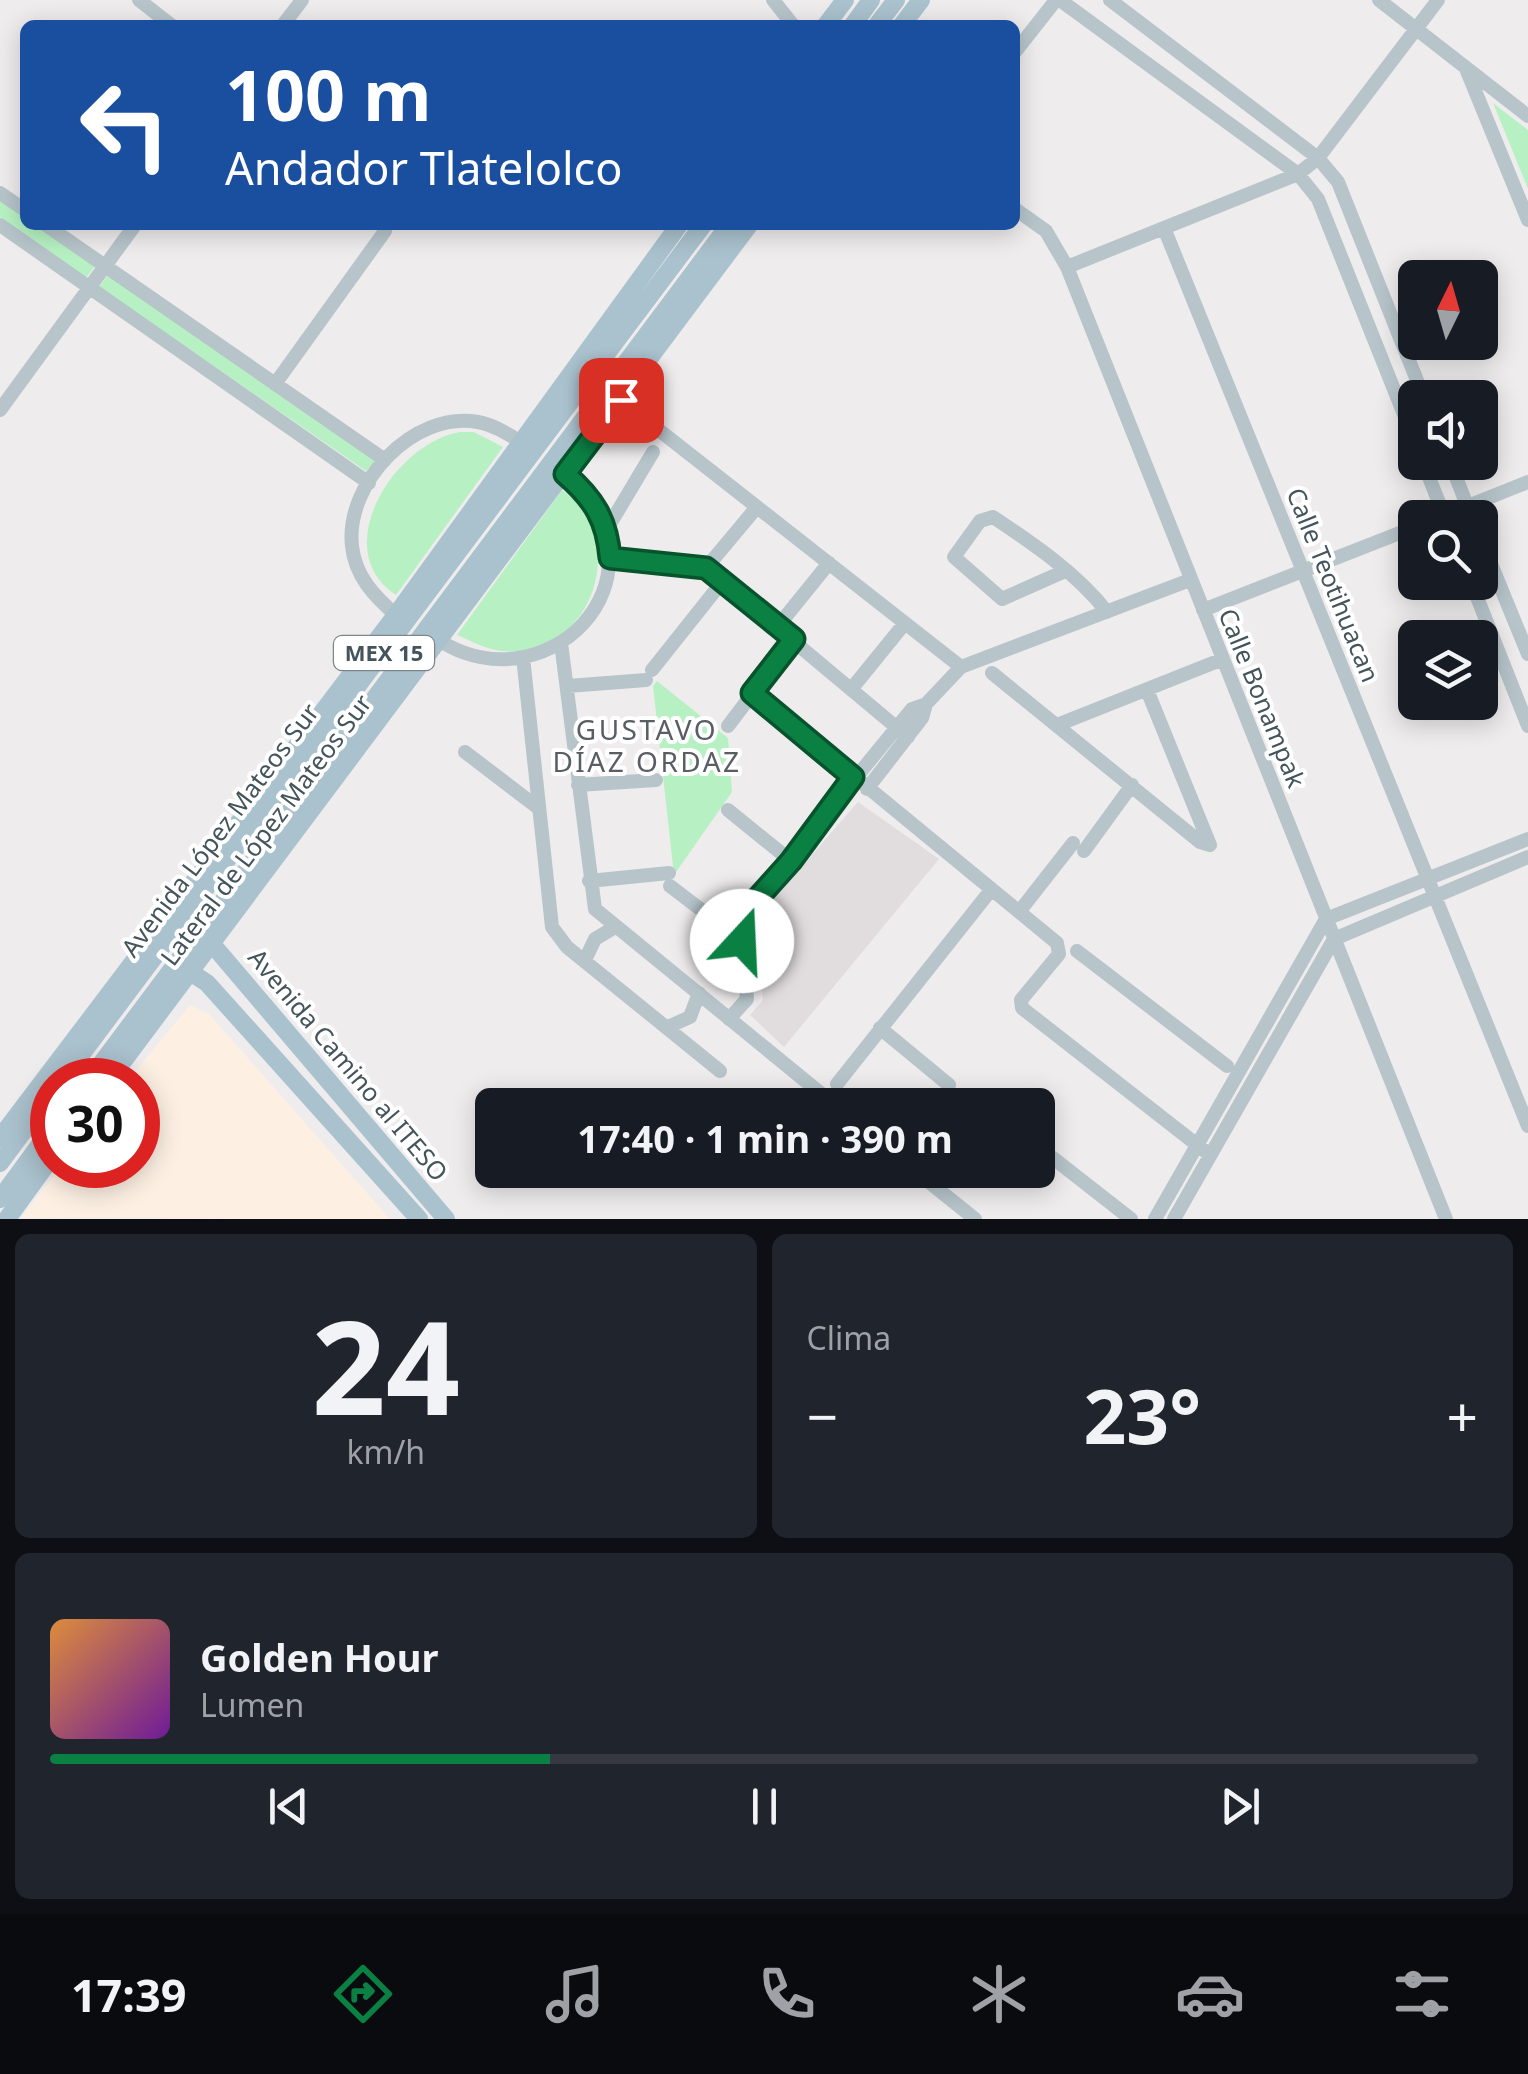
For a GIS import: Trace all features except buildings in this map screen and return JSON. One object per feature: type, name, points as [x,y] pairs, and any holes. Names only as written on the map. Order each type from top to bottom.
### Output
[{"type":"main road","points":[[830,20],[846,0]]},
{"type":"main road","points":[[856,20],[871,0]]},
{"type":"main road","points":[[881,20],[896,0]]},
{"type":"main road","points":[[906,20],[921,0]]},
{"type":"main road","name":"Lateral de López Mateos Sur","points":[[0,1138],[528,446],[676,230]]},
{"type":"main road","name":"Avenida López Mateos Sur","points":[[79,1058],[528,446],[700,230]]},
{"type":"main road","name":"Avenida López Mateos Sur","points":[[106,1058],[433,636],[726,230]]},
{"type":"main road","name":"Lateral de López Mateos Sur","points":[[126,1058],[433,636],[565,474],[745,230]]},
{"type":"main road","points":[[127,968],[191,910]]},
{"type":"main road","name":"Avenida Camino al ITESO","points":[[212,944],[446,1219]]},
{"type":"main road","name":"Avenida Camino al ITESO","points":[[190,972],[220,996],[419,1219]]},
{"type":"main road","points":[[0,1163],[30,1123]]},
{"type":"main road","points":[[0,1198],[30,1158]]},
{"type":"main road","points":[[7,1219],[30,1187]]},
{"type":"street","points":[[139,0],[165,20]]},
{"type":"street","points":[[287,20],[302,0]]},
{"type":"street","points":[[773,0],[789,20]]},
{"type":"street","points":[[1020,46],[1058,0],[1298,174],[1318,199],[1398,399]]},
{"type":"street","points":[[1110,0],[1318,158],[1338,182],[1417,380]]},
{"type":"street","points":[[1380,0],[1528,116]]},
{"type":"street","points":[[1066,268],[1298,174],[1318,158],[1438,0]]},
{"type":"street","points":[[1467,70],[1528,220]]},
{"type":"street","name":"Calle Bonampak","points":[[1020,213],[1051,236],[1066,268],[1446,1219]]},
{"type":"street","points":[[0,225],[369,484]]},
{"type":"street","name":"Calle Teotihuacan","points":[[1164,228],[1528,1126]]},
{"type":"street","points":[[53,230],[385,460]]},
{"type":"street","points":[[0,410],[131,230]]},
{"type":"street","points":[[275,384],[386,231]]},
{"type":"street","points":[[396,615],[368,588],[354,558],[353,523],[369,484],[385,460],[422,430],[461,420],[480,422],[528,446]]},
{"type":"street","points":[[655,427],[961,667]]},
{"type":"street","points":[[606,529],[653,452]]},
{"type":"street","points":[[433,636],[477,655],[523,658],[561,643],[590,614],[602,595],[610,558],[606,529],[596,506],[565,474]]},
{"type":"street","points":[[1493,500],[1528,482]]},
{"type":"street","points":[[706,568],[757,507]]},
{"type":"street","points":[[1065,571],[1002,600],[954,557],[988,516],[1065,571],[1093,593],[1107,612]]},
{"type":"street","points":[[1203,610],[1398,534]]},
{"type":"street","points":[[610,558],[706,568],[853,687],[908,737]]},
{"type":"street","points":[[778,626],[829,563]]},
{"type":"street","points":[[867,788],[908,737],[926,704],[961,667],[1190,580]]},
{"type":"street","points":[[1498,581],[1528,654]]},
{"type":"street","points":[[568,686],[649,675],[722,582]]},
{"type":"street","points":[[1478,600],[1528,726]]},
{"type":"street","points":[[853,687],[905,623]]},
{"type":"street","points":[[728,726],[794,639]]},
{"type":"street","points":[[561,643],[595,909],[814,1088]]},
{"type":"street","points":[[523,658],[552,926],[558,938],[720,1071]]},
{"type":"street","points":[[1058,725],[1223,659]]},
{"type":"street","points":[[992,673],[1203,845],[1210,845],[1147,690]]},
{"type":"street","points":[[752,693],[1060,948],[1021,1000],[1022,1008],[1210,1155]]},
{"type":"street","points":[[729,1019],[748,999],[742,941],[748,909],[791,861],[896,725],[912,709],[926,704]]},
{"type":"street","points":[[464,752],[537,807]]},
{"type":"street","points":[[578,785],[656,780]]},
{"type":"street","points":[[1019,912],[1132,786]]},
{"type":"street","points":[[728,810],[791,861]]},
{"type":"street","points":[[1155,1219],[1326,920],[1528,839]]},
{"type":"street","points":[[1174,1219],[1334,939],[1528,858]]},
{"type":"street","points":[[589,881],[669,880],[742,941]]},
{"type":"street","points":[[837,1084],[991,890]]},
{"type":"street","points":[[585,960],[595,939],[614,926]]},
{"type":"street","points":[[1077,951],[1227,1066]]},
{"type":"street","points":[[668,1027],[690,1017],[699,993]]},
{"type":"street","points":[[880,1028],[949,1085]]},
{"type":"street","points":[[1055,1160],[1131,1219]]},
{"type":"street","points":[[936,1188],[975,1219]]},
{"type":"street","points":[[954,1202],[962,1219]]},
{"type":"shaded area","points":[[858,802],[939,859],[784,1047],[750,1015],[763,1000],[755,920]]},
{"type":"shaded area","points":[[190,1005],[209,1014],[390,1219],[21,1218],[44,1188],[160,1188],[160,1058],[146,1058]]},
{"type":"green space","points":[[1493,103],[1528,130],[1528,189]]},
{"type":"green space","points":[[0,200],[20,214],[20,230],[43,230],[95,266],[86,278],[0,217]]},
{"type":"green space","points":[[108,275],[376,462],[366,471],[99,287]]},
{"type":"green space","points":[[474,432],[503,447],[396,595],[376,576],[368,552],[369,527],[377,501],[412,456],[435,440]]},
{"type":"green space","points":[[562,490],[583,512],[595,538],[598,566],[592,593],[579,617],[558,637],[532,649],[501,651],[457,635]]},
{"type":"green space","points":[[657,681],[728,738],[732,792],[674,875],[653,686]]},
{"type":"district","name":"GUSTAVO DÍAZ ORDAZ","points":[[647,746]]},
{"type":"route","points":[[621,400],[565,474],[588,494],[602,515],[610,558],[706,568],[794,639],[752,693],[853,777],[791,861],[748,909],[742,924],[742,941]]}]
